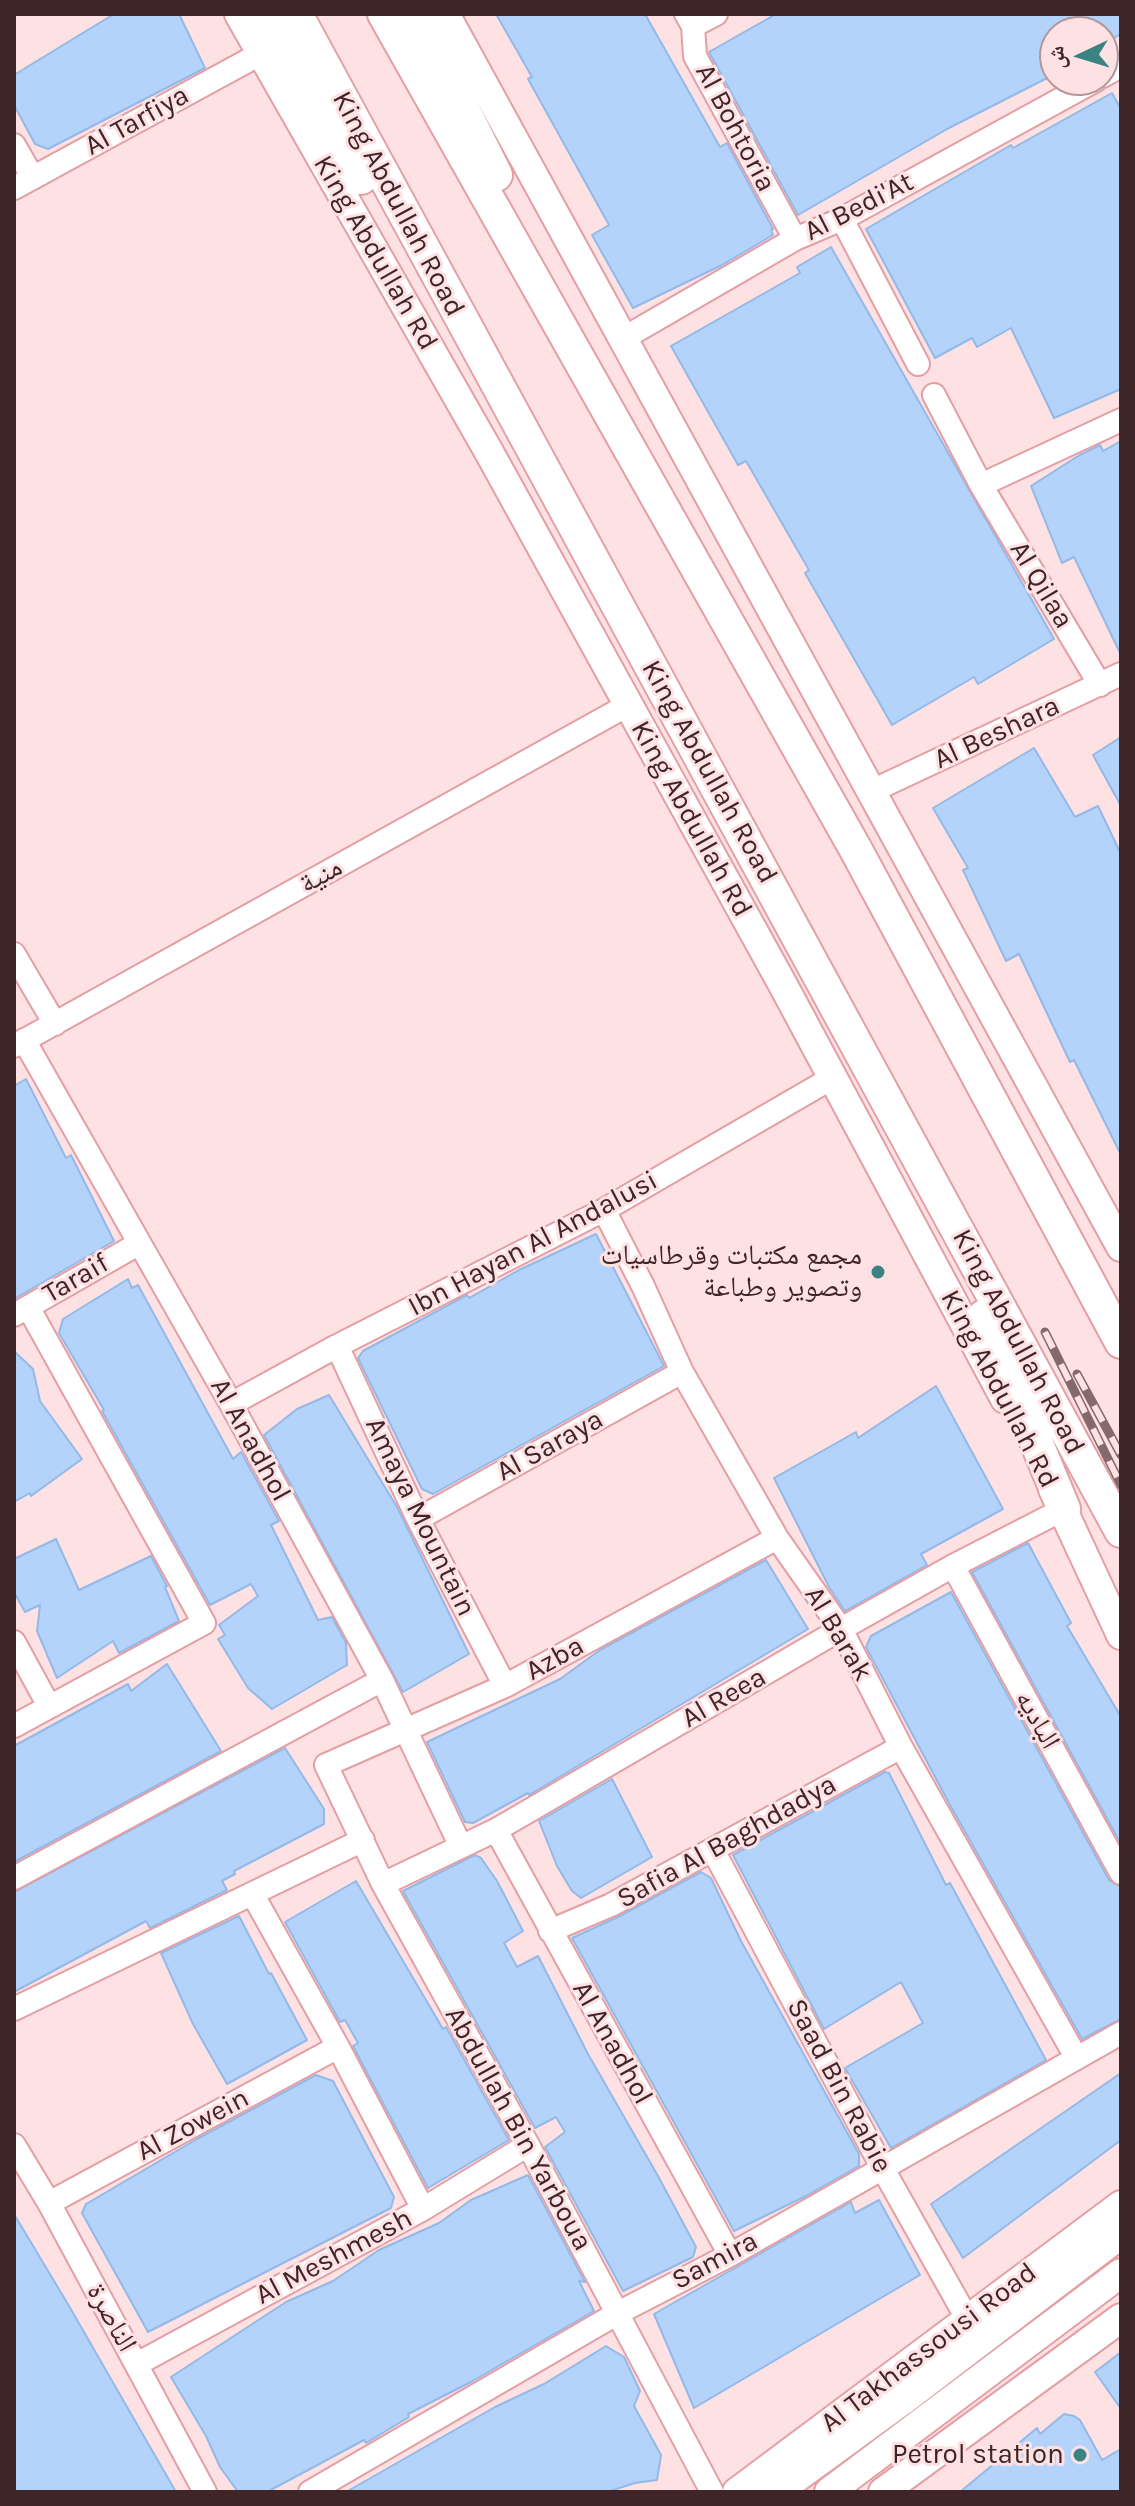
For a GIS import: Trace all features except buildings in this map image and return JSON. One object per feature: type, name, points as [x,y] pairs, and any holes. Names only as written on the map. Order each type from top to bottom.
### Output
[{"type":"highway","points":[[267,14],[355,170],[486,366]]},
{"type":"highway","name":"King Abdullah Road","points":[[296,14],[1121,1531]]},
{"type":"highway","points":[[384,14],[855,848],[1121,1342]]},
{"type":"highway","points":[[416,14],[494,170],[558,326]]},
{"type":"highway","points":[[855,848],[912,920],[1121,1294]]},
{"type":"highway","points":[[770,884],[813,992],[978,1301],[1064,1509]]},
{"type":"main road","name":"King Abdullah Rd","points":[[239,14],[489,452],[832,1078],[1064,1509],[1121,1635]]},
{"type":"main road","points":[[445,14],[1121,1247]]},
{"type":"main road","name":"Al Takhassousi Road","points":[[737,2492],[1121,2205]]},
{"type":"main road","points":[[777,2492],[1121,2234]]},
{"type":"main road","points":[[829,2492],[1121,2273]]},
{"type":"main road","points":[[883,2492],[1121,2318]]},
{"type":"street","points":[[690,20],[716,14]]},
{"type":"street","name":"Al Bohtoria","points":[[690,20],[695,56],[795,239]]},
{"type":"street","name":"Al Tarfiya","points":[[23,183],[260,54]]},
{"type":"street","name":"Al Bedi'At","points":[[624,338],[795,239],[842,219],[1067,96]]},
{"type":"street","points":[[14,145],[23,183]]},
{"type":"street","points":[[842,219],[918,364]]},
{"type":"street","name":"Al Qilaa","points":[[934,395],[981,485],[1100,685]]},
{"type":"street","points":[[981,485],[1121,420]]},
{"type":"street","name":"Al Beshara","points":[[872,791],[1121,674]]},
{"type":"street","name":"منية","points":[[19,1043],[628,705]]},
{"type":"street","points":[[14,954],[55,1024]]},
{"type":"street","name":"Al Anadhol","points":[[19,1043],[231,1404],[382,1680],[461,1847]]},
{"type":"street","name":"Ibn Hayan Al Andalusi","points":[[231,1404],[337,1346],[604,1210],[832,1078]]},
{"type":"street","name":"Al Barak","points":[[604,1210],[682,1372],[777,1538],[841,1629],[901,1747],[1076,2057]]},
{"type":"street","name":"Taraif","points":[[21,1311],[138,1244]]},
{"type":"street","points":[[14,1726],[204,1623],[21,1311]]},
{"type":"street","name":"Amaya Mountain","points":[[337,1346],[418,1519],[505,1686]]},
{"type":"street","name":"Al Saraya","points":[[418,1519],[682,1372]]},
{"type":"street","name":"Al Reea","points":[[383,1884],[496,1830],[841,1629],[953,1566],[1064,1509]]},
{"type":"street","name":"Azba","points":[[326,1765],[505,1686],[777,1538]]},
{"type":"street","name":"الباديه","points":[[953,1566],[1121,1873]]},
{"type":"street","points":[[14,1642],[49,1706]]},
{"type":"street","points":[[14,1878],[382,1680]]},
{"type":"street","name":"Safia Al Baghdadya","points":[[550,1931],[611,1905],[901,1747]]},
{"type":"street","name":"Abdullah Bin Yarboua","points":[[326,1765],[383,1884],[528,2145],[712,2492]]},
{"type":"street","name":"Al Anadhol","points":[[496,1830],[730,2255]]},
{"type":"street","points":[[14,2009],[363,1840]]},
{"type":"street","name":"Saad Bin Rabie","points":[[713,1850],[883,2169],[968,2320]]},
{"type":"street","points":[[253,1895],[423,2209]]},
{"type":"street","name":"Samira","points":[[310,2492],[618,2313],[730,2255],[1121,2033]]},
{"type":"street","name":"Al Zowein","points":[[49,2203],[338,2047]]},
{"type":"street","name":"Al Meshmesh","points":[[137,2364],[423,2209],[528,2145]]},
{"type":"street","name":"الناصرة","points":[[14,2147],[49,2203],[205,2492]]},
{"type":"railway","points":[[1045,1332],[1121,1485]]},
{"type":"railway","points":[[1077,1374],[1121,1455]]},
{"type":"place","name":"مجمع مكتبات وقرطاسيات وتصوير وطباعة","points":[[878,1272]]},
{"type":"place","name":"Petrol station","points":[[1080,2455]]}]
